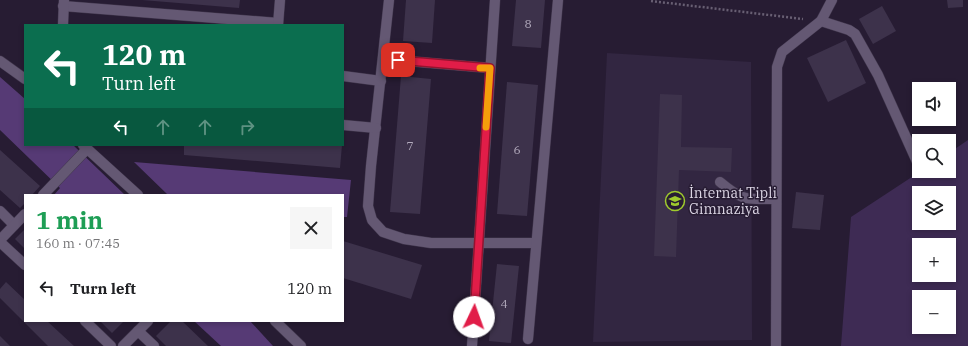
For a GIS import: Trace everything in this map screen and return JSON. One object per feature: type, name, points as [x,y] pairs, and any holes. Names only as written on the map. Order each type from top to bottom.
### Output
[{"type":"street","points":[[63,24],[64,3],[278,24],[280,0]]},
{"type":"street","points":[[389,0],[368,206],[372,220],[384,232],[404,239],[431,243],[536,243]]},
{"type":"street","points":[[472,346],[495,0]]},
{"type":"street","points":[[528,339],[558,0]]},
{"type":"street","points":[[776,346],[777,90],[779,61],[782,52],[821,22],[832,0]]},
{"type":"street","points":[[821,22],[849,30],[855,34],[878,76],[912,151]]},
{"type":"street","points":[[383,59],[490,68]]},
{"type":"street","points":[[0,61],[24,78]]},
{"type":"street","points":[[344,76],[381,81]]},
{"type":"street","points":[[344,125],[376,128]]},
{"type":"street","points":[[44,194],[87,146],[137,194]]},
{"type":"street","points":[[720,182],[737,196],[748,199],[776,199]]},
{"type":"street","points":[[0,211],[14,225]]},
{"type":"street","points":[[24,215],[0,241],[24,264]]},
{"type":"street","points":[[86,322],[111,346]]},
{"type":"street","points":[[123,346],[147,322]]},
{"type":"street","points":[[276,322],[301,346]]},
{"type":"street","points":[[138,331],[154,346]]},
{"type":"path","points":[[651,1],[821,22]]},
{"type":"shaded area","name":"İnternat Tipli Gimnaziya","points":[[607,53],[751,62],[752,340],[593,342]]},
{"type":"shaded area","points":[[0,77],[24,98],[24,146],[74,146],[124,194],[55,194],[60,188],[0,130]]},
{"type":"shaded area","points":[[968,140],[968,346],[841,346],[851,217],[912,177],[956,178],[956,148]]},
{"type":"shaded area","points":[[134,162],[351,180],[347,217],[344,217],[344,194],[167,194]]},
{"type":"shaded area","points":[[195,322],[251,322],[273,346],[221,346]]},
{"type":"building","points":[[142,0],[240,0],[239,8]]},
{"type":"building","points":[[406,0],[435,0],[432,43],[403,41]]},
{"type":"building","points":[[516,0],[545,0],[541,48],[512,46]]},
{"type":"building","points":[[947,0],[963,0],[963,7],[948,8]]},
{"type":"building","points":[[882,6],[896,31],[873,44],[859,19]]},
{"type":"building","points":[[846,40],[866,83],[828,102],[807,58]]},
{"type":"building","points":[[401,76],[431,79],[420,214],[390,212]]},
{"type":"building","points":[[507,82],[538,85],[527,216],[497,214]]},
{"type":"building","points":[[660,94],[682,95],[681,147],[732,148],[731,172],[679,170],[676,257],[654,256]]},
{"type":"building","points":[[184,146],[342,146],[340,168],[184,155]]},
{"type":"building","points":[[0,150],[40,186],[33,194],[24,194],[24,204],[20,208],[0,190]]},
{"type":"building","points":[[796,192],[824,195],[820,230],[792,228]]},
{"type":"building","points":[[24,230],[24,248],[15,239]]},
{"type":"building","points":[[344,241],[422,265],[411,299],[344,278]]},
{"type":"building","points":[[497,264],[519,266],[511,343],[489,341]]},
{"type":"building","points":[[6,282],[24,299],[24,322],[0,298],[0,289]]},
{"type":"building","points":[[24,322],[48,322],[74,346],[48,346]]},
{"type":"building","points":[[101,322],[123,322],[112,333]]},
{"type":"building","points":[[170,322],[183,322],[208,346],[166,346],[156,336]]},
{"type":"building","points":[[0,336],[10,346],[0,346]]},
{"type":"slow traffic","points":[[480,68],[490,68],[486,127]]},
{"type":"place","name":"İnternat Tipli Gimnaziya","points":[[675,201]]},
{"type":"route","points":[[398,60],[490,68],[474,317]]}]
